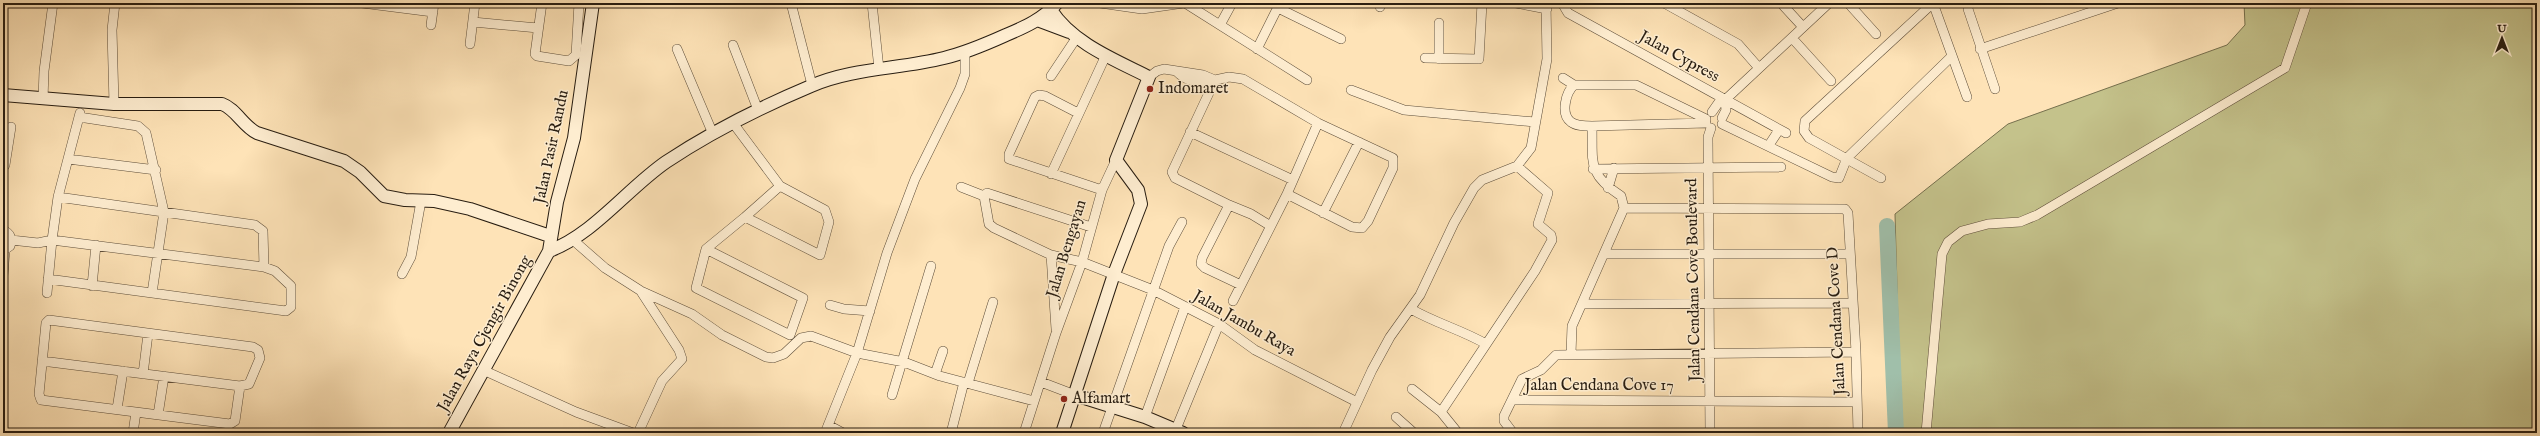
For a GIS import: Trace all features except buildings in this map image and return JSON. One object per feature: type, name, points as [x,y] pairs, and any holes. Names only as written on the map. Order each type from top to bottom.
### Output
[{"type":"street","points":[[43,99],[44,71],[53,3]]},
{"type":"street","points":[[114,104],[112,37],[115,3]]},
{"type":"street","points":[[362,3],[433,8],[431,26]]},
{"type":"street","points":[[470,44],[475,3]]},
{"type":"street","points":[[542,3],[536,55],[572,60],[576,55],[579,3]]},
{"type":"street","name":"Jalan Pasir Randu","points":[[549,251],[550,236],[557,202],[574,138],[593,3]]},
{"type":"street","points":[[791,3],[812,85]]},
{"type":"street","points":[[872,3],[879,69]]},
{"type":"street","points":[[1100,3],[1117,4],[1142,9],[1185,3],[1308,80]]},
{"type":"street","points":[[1220,25],[1232,3]]},
{"type":"street","points":[[1425,58],[1479,60],[1482,3]]},
{"type":"street","points":[[1343,433],[1390,338],[1411,309],[1432,272],[1454,223],[1474,188],[1482,180],[1517,166],[1531,148],[1547,59],[1546,6],[1516,3]]},
{"type":"street","name":"Jalan Cypress","points":[[1562,3],[1568,14],[1782,131],[1771,142]]},
{"type":"street","points":[[1664,3],[1738,44],[1760,68]]},
{"type":"street","points":[[1781,3],[1803,27]]},
{"type":"street","points":[[1709,121],[1720,102],[1725,100],[1829,3]]},
{"type":"street","points":[[1848,3],[1876,34]]},
{"type":"street","points":[[1881,178],[1809,138],[1804,131],[1805,121],[1933,3],[1966,98]]},
{"type":"street","points":[[1969,3],[1968,9],[1994,89]]},
{"type":"street","points":[[1980,49],[2118,3]]},
{"type":"street","points":[[1926,433],[1937,296],[1942,254],[1948,242],[1962,231],[1988,224],[2020,222],[2037,215],[2285,68],[2307,3]]},
{"type":"street","points":[[549,251],[573,240],[666,162],[733,123],[812,85],[879,69],[944,58],[965,52],[1023,28],[1037,20],[1054,6],[1073,34]]},
{"type":"street","points":[[1257,49],[1279,6],[1342,39]]},
{"type":"street","points":[[1037,20],[1073,34],[1106,55],[1149,77],[1157,70],[1164,69],[1203,75],[1215,80],[1229,76],[1243,79],[1318,123],[1393,158],[1394,163],[1368,221],[1362,228],[1352,227],[1287,194]]},
{"type":"street","points":[[473,22],[538,28]]},
{"type":"street","points":[[1439,59],[1440,23]]},
{"type":"street","points":[[1051,76],[1073,34]]},
{"type":"street","points":[[1792,38],[1831,81]]},
{"type":"street","points":[[733,45],[758,110]]},
{"type":"street","points":[[677,49],[713,134]]},
{"type":"street","points":[[842,433],[826,429],[857,353],[886,253],[915,179],[960,88],[965,74],[965,52]]},
{"type":"street","points":[[1052,174],[1078,113],[1106,55]]},
{"type":"street","points":[[1574,85],[1568,90],[1566,97],[1566,117],[1571,122],[1583,126],[1592,126],[1709,121],[1717,112],[1722,121],[1832,177],[1839,178],[1847,158],[1952,56]]},
{"type":"street","name":"Jalan Bengayan","points":[[1024,433],[1056,332],[1082,262],[1102,190],[1116,160],[1149,77]]},
{"type":"street","points":[[1563,78],[1574,85],[1636,85],[1709,121],[1716,129],[1722,121],[1726,110],[1725,100]]},
{"type":"street","points":[[1215,80],[1190,132],[1172,175],[1229,205],[1251,214],[1269,225]]},
{"type":"street","points":[[1351,90],[1404,110],[1535,122]]},
{"type":"street","points":[[3,95],[114,104],[222,104],[232,109],[248,128],[257,133],[344,160],[360,172],[384,196],[394,199],[434,201],[470,209],[550,236]]},
{"type":"street","points":[[1078,113],[1045,96],[1039,95],[1035,98],[1009,154],[1009,159],[1014,162],[1102,190]]},
{"type":"street","points":[[47,293],[58,198],[80,115],[141,127],[146,133],[156,170],[164,212],[152,294]]},
{"type":"street","name":"Jalan Cendana Cove Boulevard","points":[[1709,121],[1708,254],[1710,433]]},
{"type":"street","points":[[733,123],[780,186],[825,210],[828,222],[820,255],[745,217]]},
{"type":"street","points":[[1233,301],[1269,225],[1287,194],[1318,123]]},
{"type":"street","points":[[1572,354],[1572,326],[1624,208],[1621,196],[1608,188],[1593,169],[1592,126]]},
{"type":"street","points":[[3,168],[10,127]]},
{"type":"street","points":[[1190,132],[1293,180]]},
{"type":"street","points":[[1323,213],[1359,142]]},
{"type":"street","points":[[68,159],[156,170]]},
{"type":"street","points":[[1062,433],[1114,274],[1141,204],[1138,190],[1116,160]]},
{"type":"street","points":[[1441,412],[1552,240],[1551,235],[1538,224],[1548,193],[1517,166]]},
{"type":"street","points":[[1593,169],[1781,167]]},
{"type":"street","points":[[1608,188],[1614,168]]},
{"type":"street","points":[[706,249],[803,298],[790,335],[696,288],[706,249],[780,186]]},
{"type":"street","points":[[961,187],[984,196],[987,193],[1091,226]]},
{"type":"street","name":"Jalan Jambu Raya","points":[[984,196],[991,226],[1051,255],[1082,262],[1153,290],[1219,324],[1255,350],[1357,402]]},
{"type":"street","points":[[58,198],[255,225],[263,231],[264,266]]},
{"type":"street","points":[[402,274],[411,257],[422,201]]},
{"type":"street","points":[[1229,205],[1201,264],[1241,285]]},
{"type":"street","points":[[1624,208],[1708,208]]},
{"type":"street","name":"Jalan Cendana Cove D","points":[[1708,208],[1845,209],[1848,213],[1856,352],[1856,402],[1858,433]]},
{"type":"street","points":[[1103,433],[1169,246],[1182,222]]},
{"type":"street","points":[[3,230],[9,234],[11,240]]},
{"type":"street","points":[[11,240],[38,243],[52,240],[264,266],[274,271],[290,286],[289,310],[152,294],[48,279]]},
{"type":"street","points":[[3,276],[4,250],[11,240]]},
{"type":"street","points":[[573,240],[605,268],[641,291],[692,314],[722,335],[766,357],[773,358],[784,354],[801,338],[806,336],[857,353],[904,362],[935,374],[1034,401]]},
{"type":"street","points":[[92,286],[96,245]]},
{"type":"street","name":"Jalan Raya Cjengir Binong","points":[[449,433],[549,251]]},
{"type":"street","points":[[1604,254],[1850,254]]},
{"type":"street","points":[[1051,255],[1056,332]]},
{"type":"street","points":[[892,395],[904,362],[931,266]]},
{"type":"street","points":[[638,433],[662,381],[682,359],[679,350],[641,291]]},
{"type":"street","points":[[951,433],[966,382],[993,302]]},
{"type":"street","points":[[1582,304],[1852,303]]},
{"type":"street","points":[[830,305],[844,309],[870,310]]},
{"type":"street","points":[[1145,417],[1185,307]]},
{"type":"street","points":[[1411,309],[1433,322],[1475,337],[1486,344]]},
{"type":"street","points":[[42,360],[246,386],[251,381],[260,358],[258,350],[253,347],[47,321],[42,360],[39,394],[41,400],[230,424],[234,421],[240,386]]},
{"type":"street","points":[[1040,382],[1075,395],[1145,417],[1180,431],[1219,324]]},
{"type":"street","points":[[143,374],[148,334]]},
{"type":"street","points":[[935,374],[943,351]]},
{"type":"street","points":[[1513,433],[1504,421],[1512,400],[1525,376],[1542,370],[1556,355],[1856,352]]},
{"type":"street","points":[[483,370],[576,412],[633,433]]},
{"type":"street","points":[[117,410],[123,371]]},
{"type":"street","points":[[158,415],[164,376]]},
{"type":"street","points":[[1412,389],[1441,412],[1458,433]]},
{"type":"street","name":"Jalan Cendana Cove 17","points":[[1512,400],[1856,402]]},
{"type":"street","points":[[133,433],[136,412]]},
{"type":"street","points":[[1396,417],[1414,433]]},
{"type":"shaded area","points":[[2244,3],[2537,3],[2537,433],[1901,433],[1895,214],[2008,124],[2227,45],[2245,25]]},
{"type":"waterway","points":[[1887,226],[1896,433]]},
{"type":"place","name":"Indomaret","points":[[1150,89]]},
{"type":"place","name":"Alfamart","points":[[1064,399]]}]
